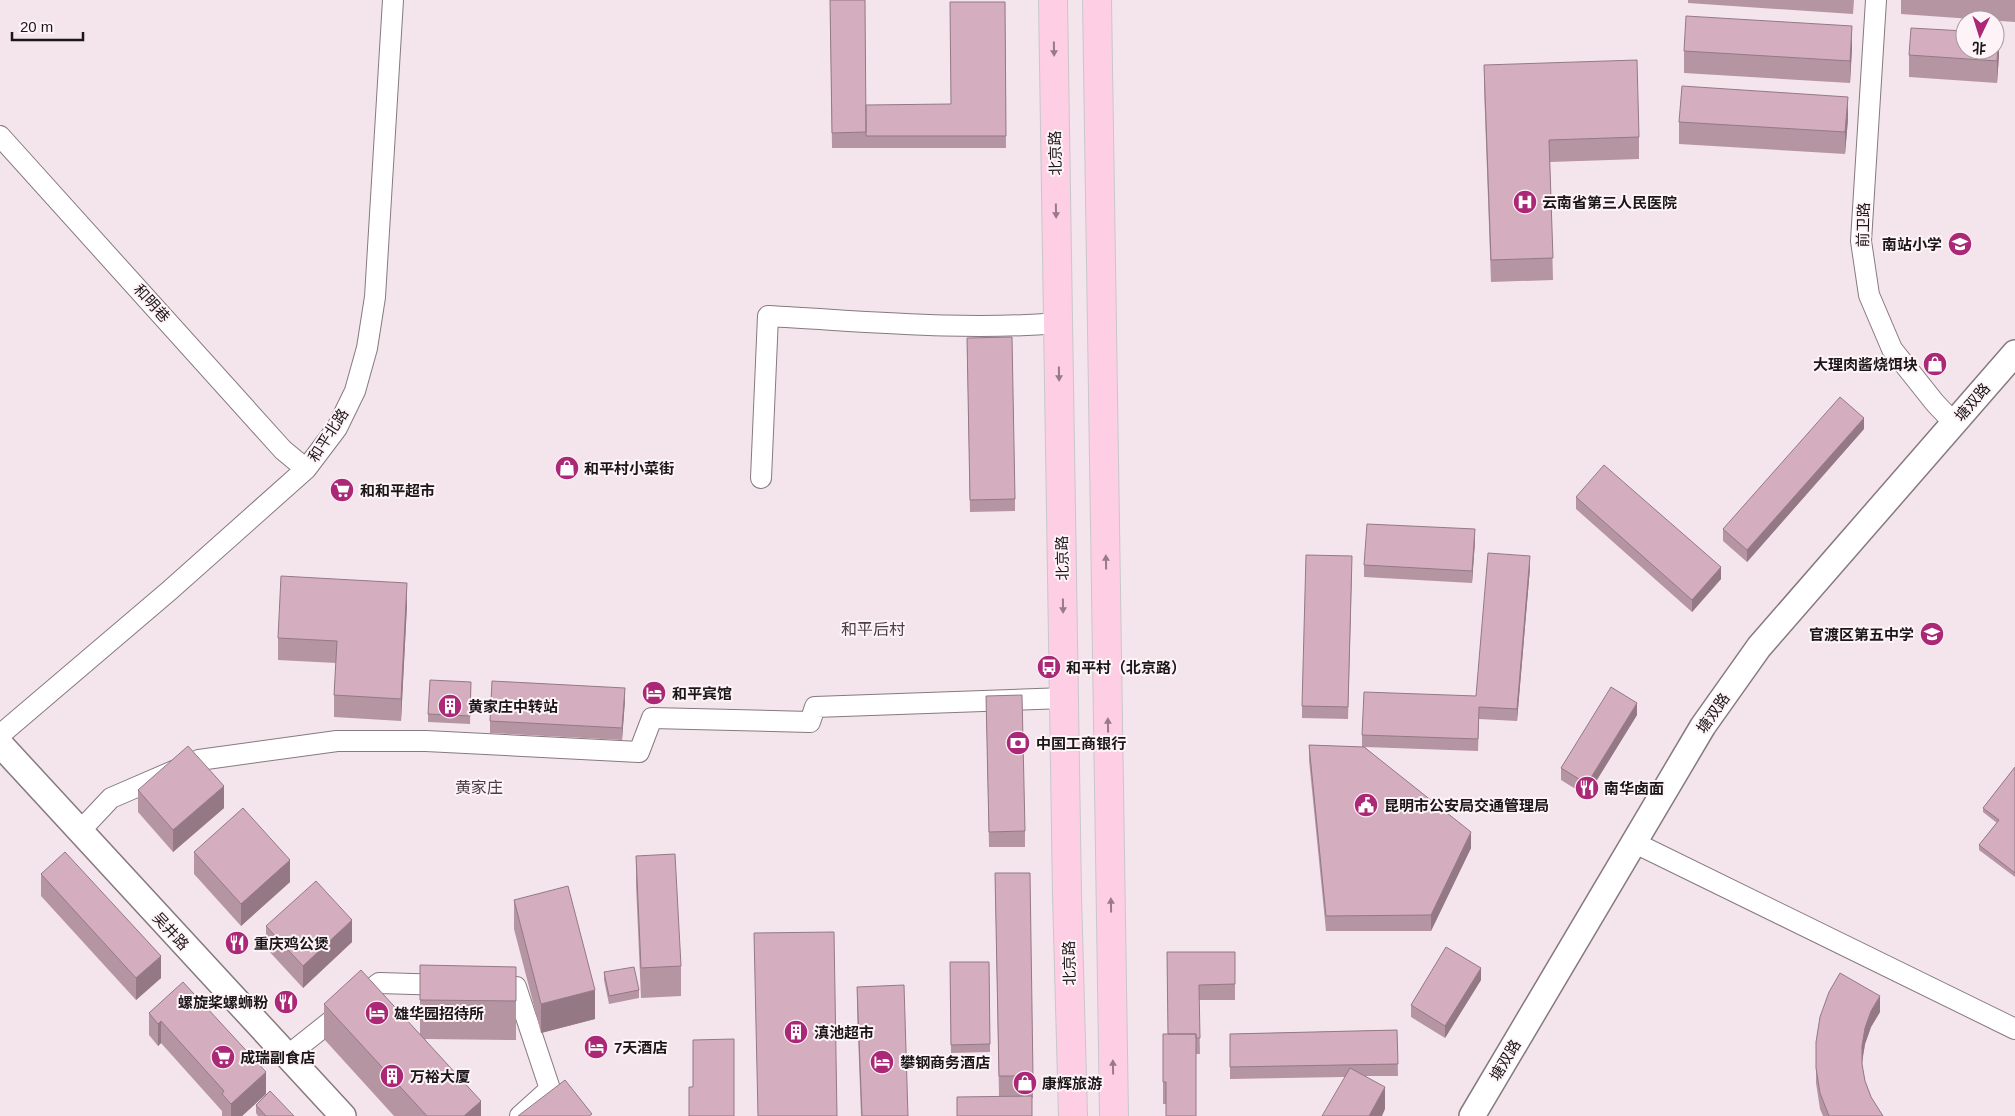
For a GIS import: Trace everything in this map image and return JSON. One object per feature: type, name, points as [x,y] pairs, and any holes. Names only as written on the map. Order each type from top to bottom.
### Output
[{"type":"main road","name":"北京路","points":[[1053,0],[1067,895],[1073,1116]]},
{"type":"main road","points":[[1097,0],[1114,1116]]},
{"type":"street","name":"和平北路","points":[[0,735],[169,591],[306,469],[337,428],[355,391],[368,348],[375,297],[393,0]]},
{"type":"street","name":"前卫路","points":[[1876,0],[1861,242],[1869,295],[1892,348],[1935,403],[1954,423]]},
{"type":"street","name":"和明巷","points":[[0,136],[283,450],[306,469]]},
{"type":"street","points":[[761,478],[768,316],[941,325],[1018,326],[1058,323]]},
{"type":"street","name":"塘双路","points":[[1472,1116],[1703,726],[1759,647],[2015,353]]},
{"type":"street","points":[[79,832],[110,798],[199,760],[337,742],[426,741],[639,752],[652,718],[810,722],[815,707],[1065,698]]},
{"type":"street","name":"吴井路","points":[[0,744],[79,832],[343,1116]]},
{"type":"street","points":[[1633,842],[2015,1028]]},
{"type":"street","points":[[287,1056],[379,983],[516,987],[550,1090],[520,1116]]},
{"type":"building","points":[[830,0],[865,0],[866,132],[832,133]]},
{"type":"building","points":[[950,2],[1005,2],[1006,136],[866,136],[866,105],[951,104]]},
{"type":"building","points":[[1686,16],[1852,26],[1850,61],[1684,51]]},
{"type":"building","points":[[1911,28],[1955,30],[1955,58],[1909,55]]},
{"type":"building","points":[[1637,60],[1639,137],[1549,140],[1553,258],[1491,260],[1484,65]]},
{"type":"building","points":[[1682,86],[1848,97],[1845,132],[1679,122]]},
{"type":"building","points":[[1012,337],[1015,499],[970,500],[967,338]]},
{"type":"building","points":[[1840,397],[1864,418],[1747,550],[1723,529]]},
{"type":"building","points":[[1604,465],[1721,567],[1692,600],[1576,497]]},
{"type":"building","points":[[1367,524],[1475,529],[1472,571],[1364,565]]},
{"type":"building","points":[[1488,553],[1530,556],[1517,709],[1479,707],[1478,739],[1362,735],[1364,692],[1476,696]]},
{"type":"building","points":[[1306,555],[1352,556],[1348,707],[1302,706]]},
{"type":"building","points":[[281,576],[407,583],[401,699],[334,695],[337,641],[278,638]]},
{"type":"building","name":"黄家庄中转站","points":[[430,680],[471,682],[470,716],[428,714]]},
{"type":"building","points":[[492,681],[625,688],[622,728],[490,721]]},
{"type":"building","points":[[1611,687],[1637,703],[1587,784],[1561,768]]},
{"type":"building","points":[[1022,695],[1025,831],[989,832],[986,696]]},
{"type":"building","name":"昆明市公安局交通管理局","points":[[1309,745],[1364,747],[1471,832],[1431,915],[1326,916]]},
{"type":"building","points":[[188,746],[224,786],[173,830],[138,790]]},
{"type":"building","points":[[2015,767],[2015,873],[1979,845],[1999,820],[1983,808]]},
{"type":"building","points":[[243,808],[290,860],[241,904],[194,852]]},
{"type":"building","points":[[65,852],[161,956],[136,978],[41,874]]},
{"type":"building","points":[[675,854],[681,966],[641,968],[636,856]]},
{"type":"building","points":[[995,873],[1030,873],[1033,1076],[999,1076]]},
{"type":"building","points":[[316,881],[352,920],[303,966],[266,926]]},
{"type":"building","points":[[568,886],[595,990],[541,1004],[514,900]]},
{"type":"building","name":"滇池超市","points":[[834,932],[837,1116],[758,1116],[754,933]]},
{"type":"building","points":[[1446,947],[1481,968],[1445,1026],[1411,1005]]},
{"type":"building","points":[[1167,952],[1235,952],[1235,984],[1199,985],[1200,1038],[1196,1038],[1196,1034],[1168,1034]]},
{"type":"building","points":[[950,962],[989,962],[990,1044],[951,1045]]},
{"type":"building","points":[[420,965],[516,967],[516,1001],[420,1000]]},
{"type":"building","points":[[634,967],[639,990],[609,996],[604,972]]},
{"type":"building","points":[[361,970],[481,1101],[464,1116],[427,1116],[324,1004]]},
{"type":"building","points":[[1840,973],[1880,996],[1871,1011],[1865,1028],[1862,1064],[1865,1081],[1871,1097],[1883,1116],[1829,1116],[1820,1093],[1816,1068],[1816,1042],[1820,1017],[1829,992]]},
{"type":"building","points":[[183,982],[266,1072],[231,1104],[222,1094],[224,1091],[161,1021],[158,1024],[149,1013]]},
{"type":"building","name":"攀钢商务酒店","points":[[904,985],[908,1116],[862,1116],[857,987]]},
{"type":"building","points":[[1397,1030],[1398,1064],[1230,1067],[1230,1034]]},
{"type":"building","points":[[1163,1034],[1196,1034],[1196,1116],[1166,1116],[1166,1082],[1163,1082]]},
{"type":"building","points":[[734,1039],[734,1116],[689,1116],[689,1087],[693,1087],[693,1040]]},
{"type":"building","points":[[1350,1068],[1385,1087],[1369,1116],[1322,1116]]},
{"type":"building","points":[[565,1080],[592,1114],[589,1116],[518,1116]]},
{"type":"building","points":[[270,1091],[294,1116],[266,1116],[256,1105]]},
{"type":"building","points":[[1032,1096],[1032,1116],[957,1116],[957,1097]]},
{"type":"place","name":"云南省第三人民医院","points":[[1525,202]]},
{"type":"place","name":"南站小学","points":[[1960,244]]},
{"type":"place","name":"大理肉酱烧饵块","points":[[1935,364]]},
{"type":"place","name":"和平村小菜街","points":[[567,468]]},
{"type":"place","name":"和和平超市","points":[[342,490]]},
{"type":"place","name":"官渡区第五中学","points":[[1932,634]]},
{"type":"place","name":"和平村（北京路）","points":[[1049,667]]},
{"type":"place","name":"和平宾馆","points":[[654,693]]},
{"type":"place","name":"黄家庄中转站","points":[[450,706]]},
{"type":"place","name":"中国工商银行","points":[[1018,743]]},
{"type":"place","name":"南华卤面","points":[[1587,788]]},
{"type":"place","name":"昆明市公安局交通管理局","points":[[1366,805]]},
{"type":"place","name":"重庆鸡公煲","points":[[237,943]]},
{"type":"place","name":"螺旋桨螺蛳粉","points":[[286,1002]]},
{"type":"place","name":"雄华园招待所","points":[[377,1013]]},
{"type":"place","name":"滇池超市","points":[[796,1032]]},
{"type":"place","name":"7天酒店","points":[[596,1047]]},
{"type":"place","name":"成瑞副食店","points":[[223,1057]]},
{"type":"place","name":"攀钢商务酒店","points":[[882,1062]]},
{"type":"place","name":"万裕大厦","points":[[392,1076]]},
{"type":"place","name":"康辉旅游","points":[[1025,1083]]},
{"type":"district","name":"和平后村","points":[[873,629]]},
{"type":"district","name":"黄家庄","points":[[479,787]]}]
